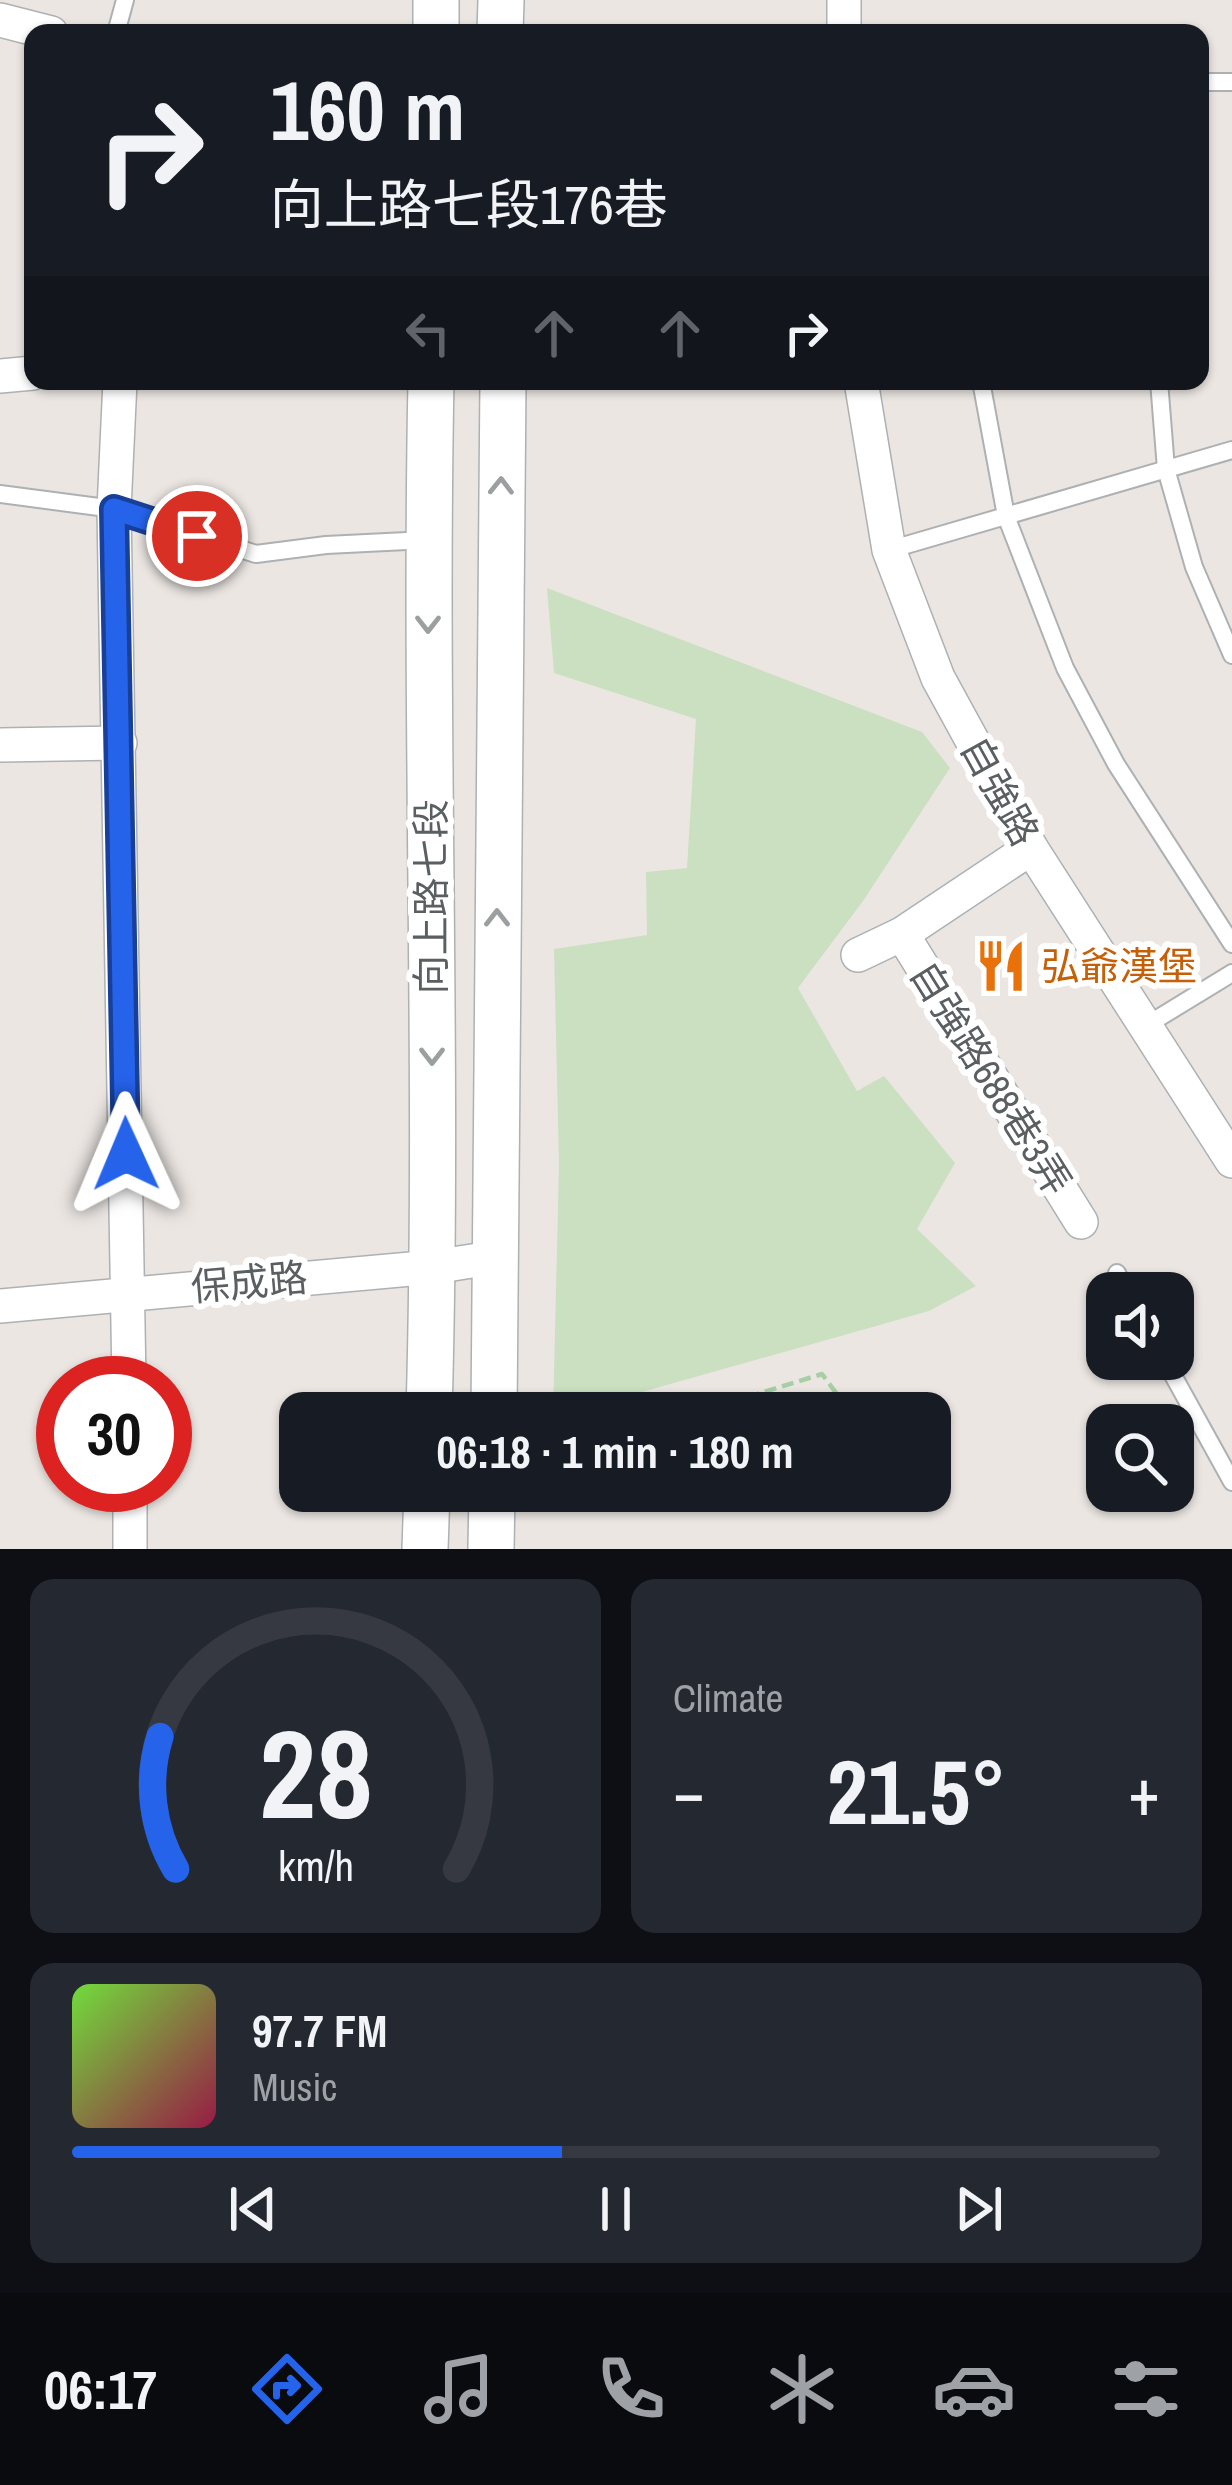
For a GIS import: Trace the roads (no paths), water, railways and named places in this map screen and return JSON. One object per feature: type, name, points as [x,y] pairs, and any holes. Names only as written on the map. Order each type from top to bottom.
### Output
[{"type":"main road","name":"向上路七段","points":[[430,1392],[434,1267],[431,390]]},
{"type":"main road","name":"向上路七段","points":[[495,1392],[503,390]]},
{"type":"main road","points":[[425,1549],[426,1512]]},
{"type":"main road","points":[[491,1549],[492,1512]]},
{"type":"street","points":[[120,390],[114,509],[129,1356]]},
{"type":"street","name":"自強路","points":[[862,390],[889,550],[938,678],[1031,848],[1232,1161]]},
{"type":"street","points":[[0,745],[120,743]]},
{"type":"street","points":[[858,955],[902,934],[1031,848]]},
{"type":"street","name":"自強路688巷3弄","points":[[902,934],[1081,1222]]},
{"type":"street","name":"保成路","points":[[0,1306],[434,1267],[498,1257]]},
{"type":"street","points":[[130,1512],[130,1549]]},
{"type":"lane","points":[[983,390],[1006,516],[1065,668],[1116,764],[1232,944]]},
{"type":"lane","points":[[1160,390],[1166,469],[1194,567],[1232,655]]},
{"type":"lane","points":[[889,550],[1232,450]]},
{"type":"lane","points":[[0,494],[114,509],[256,554],[428,540]]},
{"type":"lane","points":[[1148,1025],[1232,973]]},
{"type":"lane","points":[[1176,1380],[1232,1482]]},
{"type":"place","name":"弘爺漢堡","points":[[1001,966]]}]
